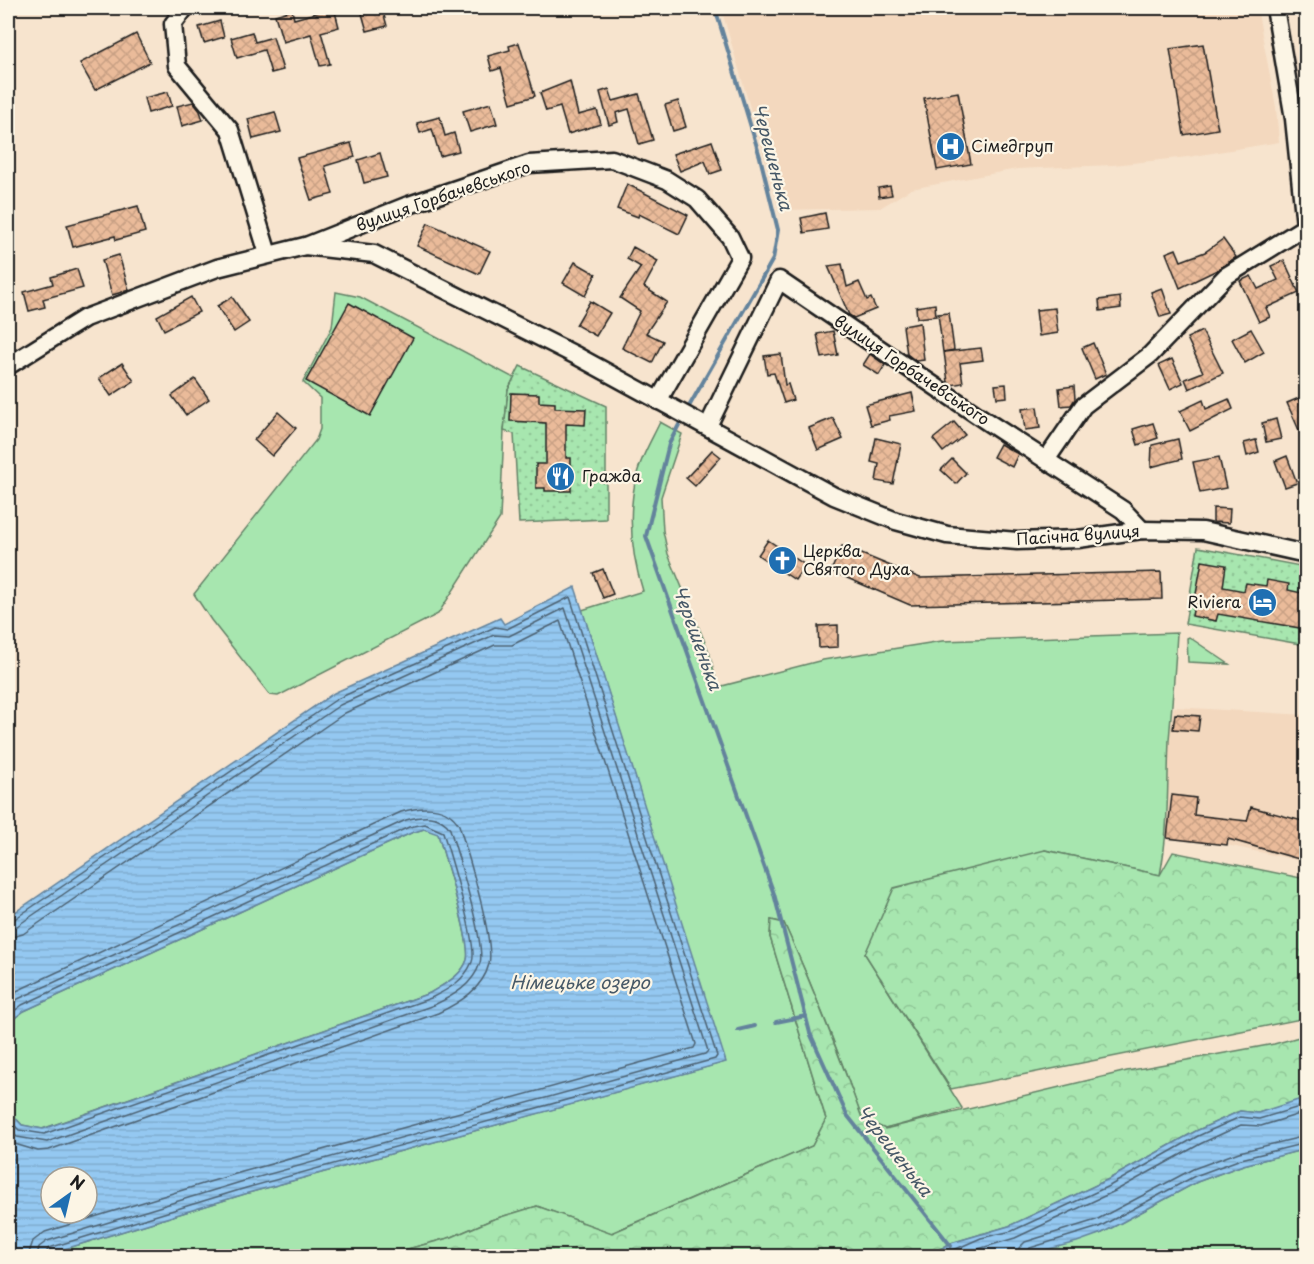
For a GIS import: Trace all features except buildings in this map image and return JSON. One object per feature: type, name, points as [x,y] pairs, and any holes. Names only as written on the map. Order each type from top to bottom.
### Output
[{"type":"street","points":[[185,8],[173,24],[177,66],[230,130],[268,254]]},
{"type":"street","points":[[1046,460],[1083,406],[1150,355],[1226,276],[1306,231],[1294,119],[1275,8]]},
{"type":"street","name":"вулиця Горбачевського","points":[[305,246],[406,206],[529,164],[612,159],[667,180],[697,199],[717,218],[740,258],[665,404]]},
{"type":"street","points":[[8,366],[85,318],[217,268],[305,246]]},
{"type":"street","name":"Пасічна вулиця","points":[[305,246],[374,254],[577,356],[855,506],[896,521],[947,535],[1017,541],[1078,539],[1142,531],[1203,531],[1306,554]]},
{"type":"street","name":"вулиця Горбачевського","points":[[701,422],[779,280],[1123,510],[1142,531]]},
{"type":"shaded area","points":[[721,8],[1257,8],[1276,107],[1279,142],[1188,157],[1113,165],[1017,169],[911,189],[880,208],[780,210]]},
{"type":"shaded area","points":[[1174,707],[1306,715],[1306,862],[1227,845],[1167,838],[1169,739]]},
{"type":"green space","points":[[336,292],[360,297],[514,378],[508,390],[500,518],[438,614],[278,696],[270,695],[211,620],[194,594],[316,440],[320,429],[320,398],[303,382],[332,327]]},
{"type":"green space","name":"Гражда","points":[[520,366],[606,406],[606,519],[519,523],[514,434],[504,431],[508,390]]},
{"type":"green space","points":[[660,422],[682,434],[661,497],[663,531],[668,554],[709,652],[718,687],[823,660],[942,641],[1177,633],[1169,740],[1166,825],[1160,875],[1045,850],[865,954],[962,1108],[885,1129],[862,1119],[825,1020],[784,923],[771,920],[770,937],[826,1119],[812,1146],[611,1233],[537,1206],[391,1256],[42,1256],[248,1193],[725,1062],[582,610],[643,591],[633,548],[632,503],[639,468]]},
{"type":"green space","points":[[1198,547],[1306,567],[1306,645],[1185,624]]},
{"type":"green space","points":[[1189,637],[1229,664],[1188,662],[1187,638]]},
{"type":"green space","points":[[424,829],[438,833],[465,936],[467,960],[461,971],[446,983],[430,993],[42,1129],[22,1125],[8,1110],[8,1023],[24,1011]]},
{"type":"green space","points":[[1045,850],[1160,875],[1173,852],[1306,879],[1306,1018],[951,1089],[865,954],[894,888]]},
{"type":"green space","points":[[771,920],[784,923],[825,1020],[862,1118],[885,1129],[1127,1071],[1274,1044],[1306,1035],[1306,1099],[1258,1113],[1240,1111],[1196,1131],[1109,1179],[1009,1226],[951,1243],[928,1256],[391,1256],[537,1206],[612,1233],[812,1146],[826,1119],[770,937]]},
{"type":"green space","points":[[1306,1149],[1306,1256],[1021,1256],[1102,1233],[1197,1182],[1243,1165]]},
{"type":"water","name":"Німецьке озеро","points":[[575,587],[726,1062],[248,1193],[42,1256],[8,1256],[8,1110],[22,1125],[43,1129],[430,993],[452,980],[461,971],[467,960],[467,951],[462,918],[438,834],[424,829],[24,1011],[8,1023],[8,917],[334,693],[500,618],[504,624]]},
{"type":"water","points":[[1306,1099],[1306,1149],[1243,1165],[1197,1182],[1102,1233],[1077,1242],[1021,1256],[928,1256],[951,1243],[1009,1226],[1109,1179],[1196,1131],[1240,1111],[1258,1113]]},
{"type":"waterway","name":"Черешенька","points":[[687,410],[773,259],[778,230],[760,157],[715,8]]},
{"type":"waterway","name":"Черешенька","points":[[682,419],[669,444],[646,536],[774,894],[810,1033],[847,1115],[951,1246]]},
{"type":"waterway","points":[[776,1022],[806,1016]]},
{"type":"waterway","points":[[738,1030],[755,1026]]},
{"type":"place","name":"Сімедгруп","points":[[950,146]]},
{"type":"place","name":"Гражда","points":[[561,476]]},
{"type":"place","name":"Церква Святого Духа","points":[[782,560]]},
{"type":"place","name":"Riviera","points":[[1262,602]]}]
